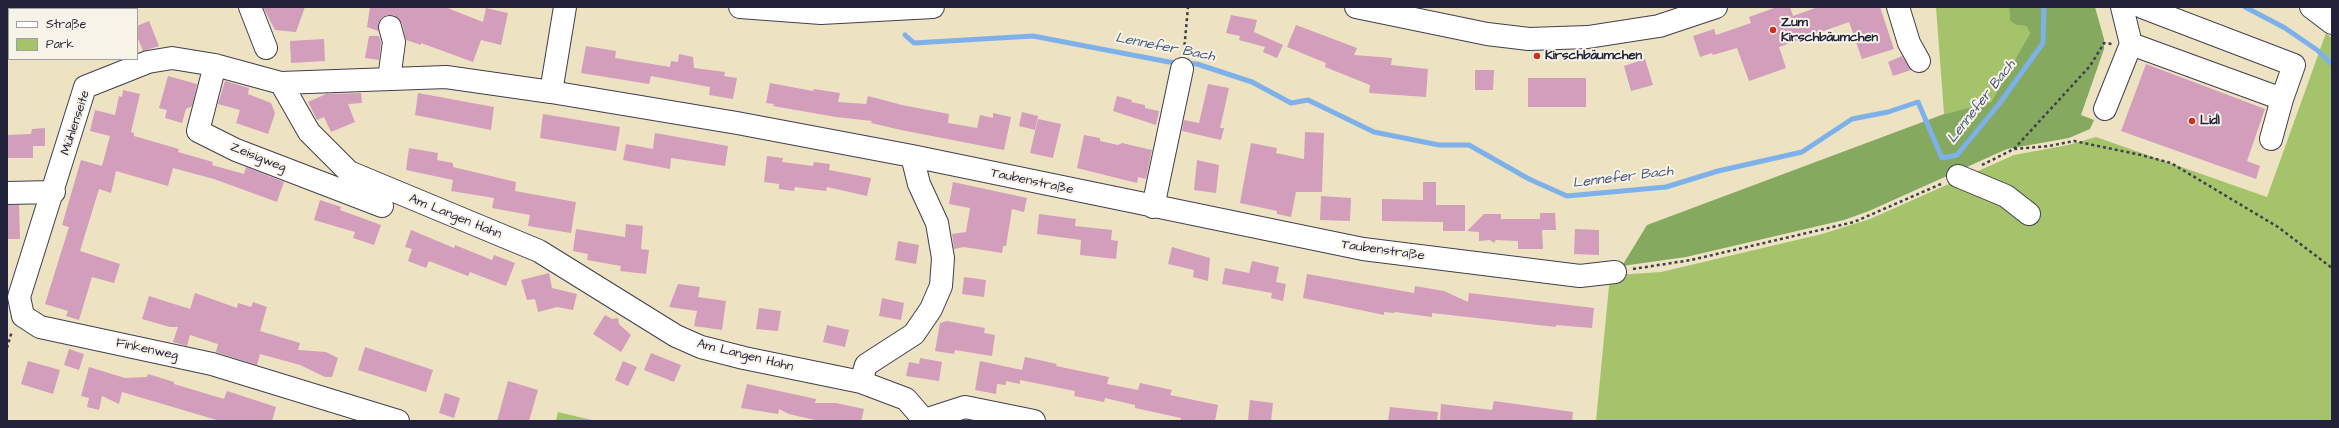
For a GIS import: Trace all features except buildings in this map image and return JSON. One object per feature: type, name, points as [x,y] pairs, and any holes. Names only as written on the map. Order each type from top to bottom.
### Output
[{"type":"street","points":[[250,7],[266,48]]},
{"type":"street","points":[[551,92],[565,7]]},
{"type":"street","points":[[740,7],[821,13],[933,7]]},
{"type":"street","points":[[1356,7],[1487,34],[1529,39],[1588,37],[1659,26],[1716,7]]},
{"type":"street","points":[[1898,7],[1909,42],[1919,61]]},
{"type":"street","points":[[2105,109],[2131,44],[2122,7]]},
{"type":"street","points":[[2142,7],[2294,65],[2282,99],[2271,139]]},
{"type":"street","points":[[2311,7],[2331,20]]},
{"type":"street","points":[[388,79],[394,42],[390,27]]},
{"type":"street","points":[[2131,44],[2282,99]]},
{"type":"street","name":"Mühlenseite","points":[[54,192],[85,87],[148,62],[172,58],[215,65],[281,83]]},
{"type":"street","points":[[1153,207],[1183,64]]},
{"type":"street","name":"Zeisigweg","points":[[215,65],[198,131],[236,150],[382,206]]},
{"type":"street","points":[[281,83],[446,77],[551,92],[738,123],[912,156],[919,184],[937,223],[943,258],[941,286],[931,309],[914,334],[866,365],[862,382]]},
{"type":"street","name":"Am Langen Hahn","points":[[281,83],[309,132],[349,172],[539,251],[676,336],[701,346],[744,358],[862,382],[906,399],[925,421]]},
{"type":"street","name":"Taubenstraße","points":[[912,156],[1153,207],[1363,249],[1580,276],[1615,272]]},
{"type":"street","points":[[1958,176],[2006,196],[2029,214]]},
{"type":"street","points":[[7,193],[54,192]]},
{"type":"street","name":"Finkenweg","points":[[54,192],[19,296],[23,316],[40,327],[212,364],[398,421]]},
{"type":"street","points":[[925,421],[965,407],[1034,421]]},
{"type":"path","points":[[1183,64],[1188,7]]},
{"type":"path","points":[[2014,149],[2090,66],[2104,43],[2131,44]]},
{"type":"path","points":[[1615,272],[1691,260],[1854,222],[1958,176],[2014,149],[2049,146],[2074,141],[2171,163],[2278,227],[2332,268]]},
{"type":"green space","points":[[1936,7],[2009,7],[2010,21],[2016,25],[2026,26],[2030,33],[1991,102],[1944,114]]},
{"type":"green space","points":[[2009,7],[2095,7],[2104,39],[2104,49],[2081,115],[2094,120],[2090,129],[2069,138],[2007,149],[1869,211],[1844,220],[1686,257],[1622,266],[1647,225],[1944,114],[1991,102],[2030,33],[2026,26],[2016,25],[2010,21]]},
{"type":"green space","points":[[2326,33],[2332,38],[2332,421],[1596,421],[1609,286],[1616,275],[1661,272],[1822,234],[1870,219],[2014,155],[2068,145],[2096,137],[2267,197]]},
{"type":"green space","points":[[558,412],[596,421],[556,421]]},
{"type":"waterway","name":"Lennefer Bach","points":[[905,35],[914,43],[1033,36],[1169,62],[1197,64],[1252,82],[1291,103],[1308,100],[1374,132],[1439,145],[1469,145],[1529,179],[1567,196],[1666,187],[1718,171],[1802,152],[1852,119],[1888,112],[1918,102],[1942,158],[1957,155],[1999,104],[2043,43],[2044,7]]},
{"type":"waterway","name":"Lennefer Bach","points":[[2245,7],[2285,28],[2317,50],[2332,64]]},
{"type":"place","name":"Zum Kirschbäumchen","points":[[1773,30]]},
{"type":"place","name":"Kirschbäumchen","points":[[1537,56]]},
{"type":"place","name":"Lidl","points":[[2192,121]]}]
